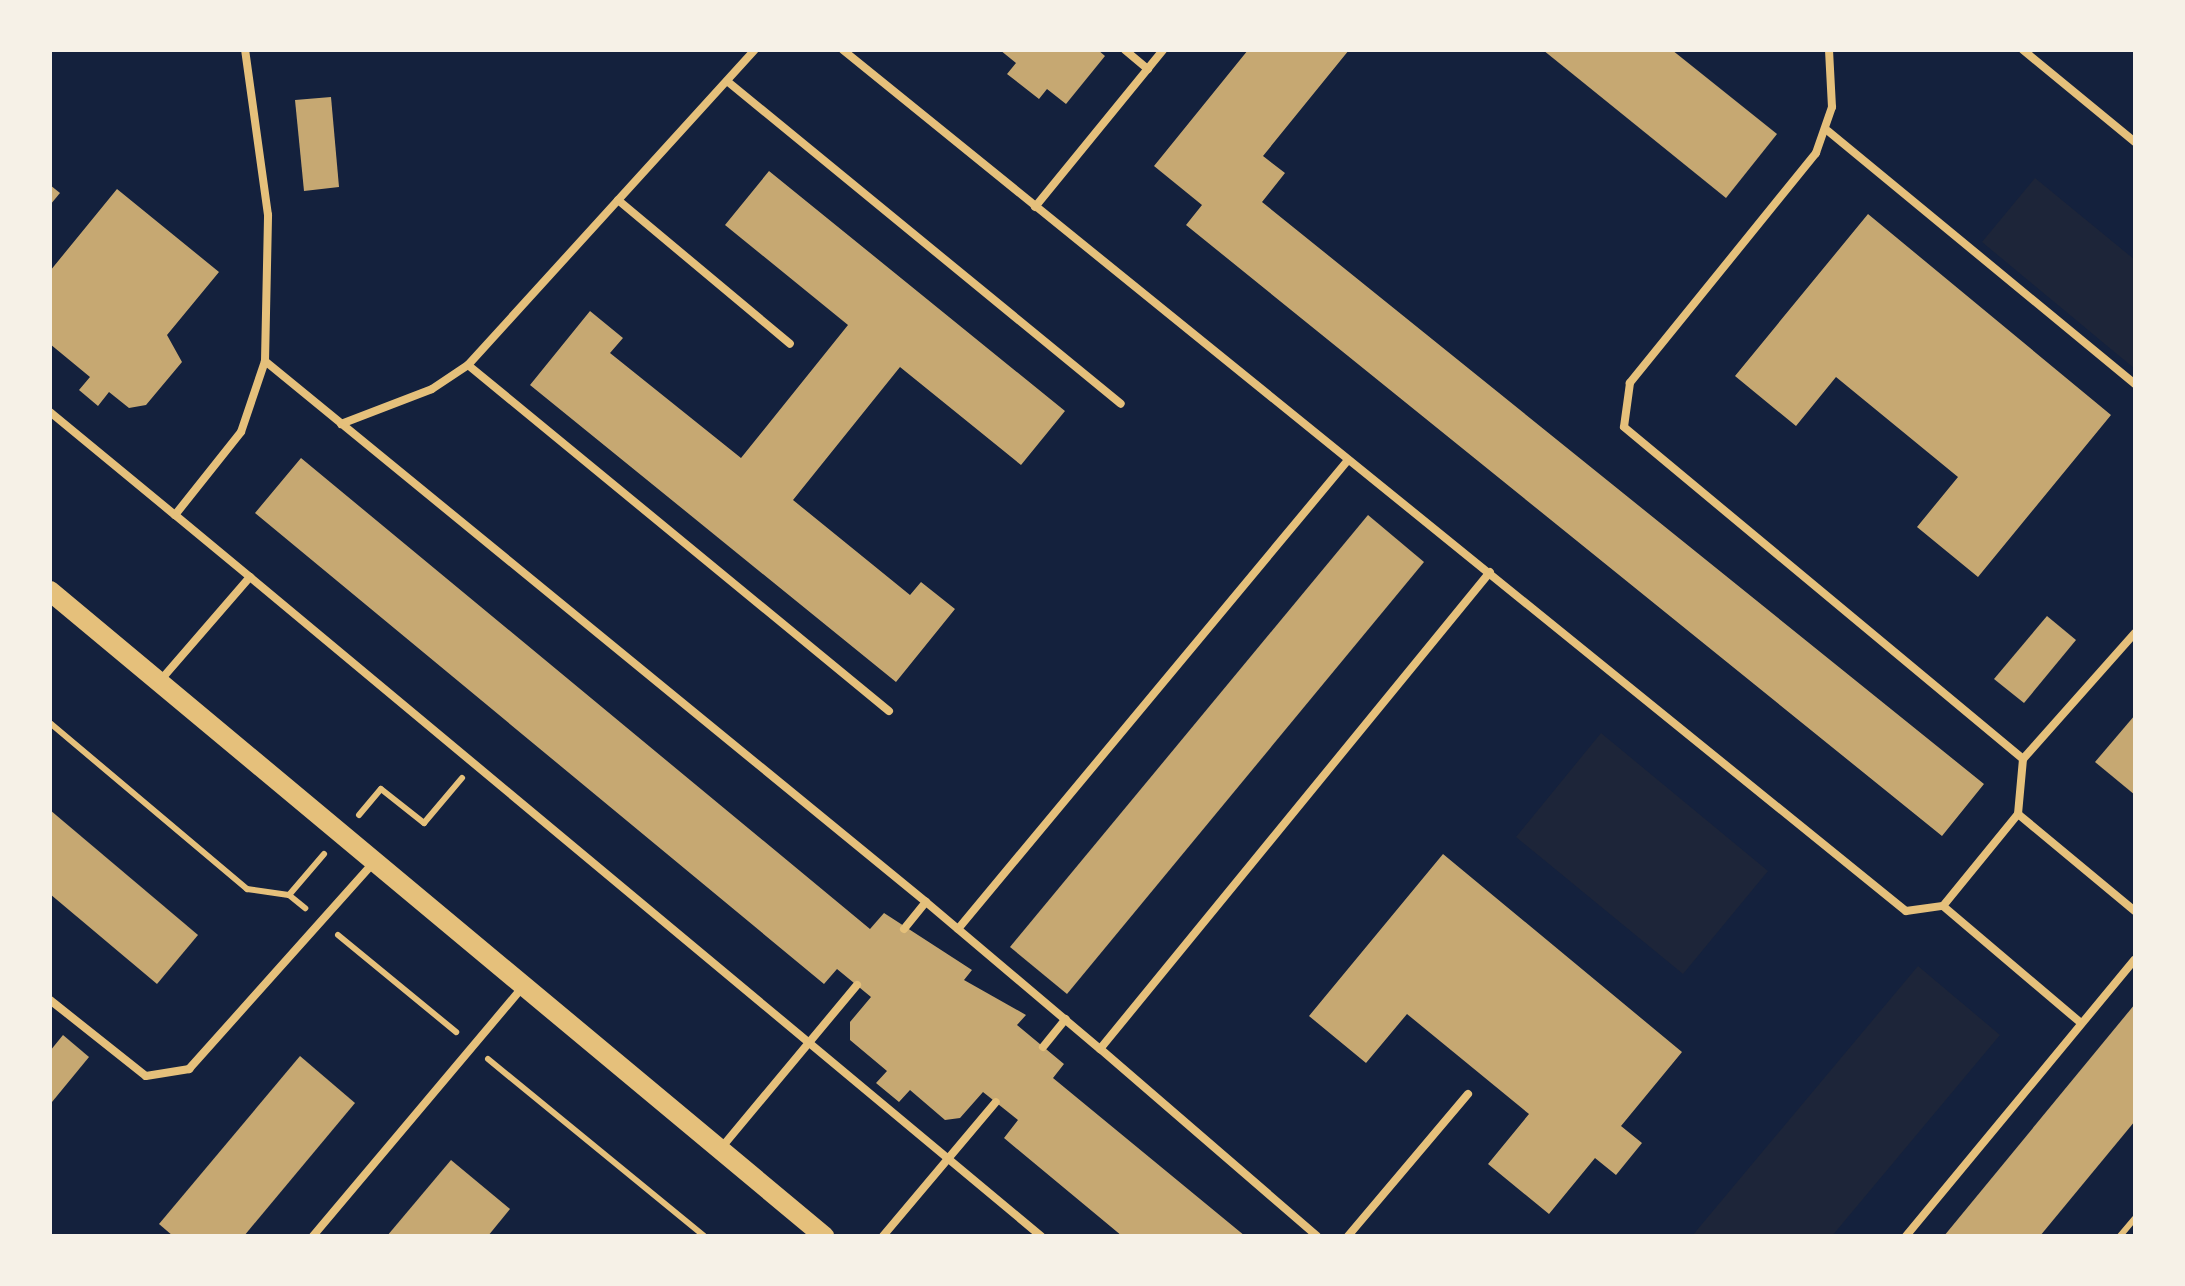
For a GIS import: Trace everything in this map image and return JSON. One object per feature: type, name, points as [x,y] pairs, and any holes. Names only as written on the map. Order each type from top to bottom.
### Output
[{"type":"main road","points":[[50,591],[824,1236]]},
{"type":"lane","points":[[174,515],[242,432],[265,362],[268,215],[245,50]]},
{"type":"lane","points":[[341,424],[432,390],[468,364],[756,50]]},
{"type":"lane","points":[[843,50],[1906,911],[1942,906],[2018,814],[2023,759],[2135,633]]},
{"type":"lane","points":[[1124,50],[1148,69]]},
{"type":"lane","points":[[1035,207],[1163,50]]},
{"type":"lane","points":[[1829,50],[1828,131],[1630,383],[1624,427],[2023,759]]},
{"type":"lane","points":[[2022,50],[2135,142]]},
{"type":"lane","points":[[727,81],[1121,404]]},
{"type":"lane","points":[[1828,131],[2135,384]]},
{"type":"lane","points":[[618,200],[790,344]]},
{"type":"lane","points":[[265,362],[926,902],[1318,1236]]},
{"type":"lane","points":[[468,364],[889,711]]},
{"type":"lane","points":[[50,412],[1041,1236]]},
{"type":"lane","points":[[958,929],[1348,460]]},
{"type":"lane","points":[[1100,1048],[1490,572]]},
{"type":"lane","points":[[159,682],[250,577]]},
{"type":"lane","points":[[2018,814],[2135,911]]},
{"type":"lane","points":[[50,1000],[128,1066],[170,1077],[189,1069],[374,862]]},
{"type":"lane","points":[[904,929],[926,902]]},
{"type":"lane","points":[[1942,906],[2080,1023]]},
{"type":"lane","points":[[1906,1236],[2135,959]]},
{"type":"lane","points":[[720,1149],[857,985]]},
{"type":"lane","points":[[313,1236],[524,986]]},
{"type":"lane","points":[[1043,1047],[1066,1019]]},
{"type":"lane","points":[[1348,1236],[1468,1094]]},
{"type":"lane","points":[[884,1236],[996,1102]]},
{"type":"path","points":[[50,723],[248,889],[289,894],[704,1236]]},
{"type":"path","points":[[289,894],[381,790],[424,823],[474,764]]},
{"type":"path","points":[[2120,1236],[2135,1218]]},
{"type":"shaded area","points":[[2035,178],[2135,260],[2135,369],[1982,242]]},
{"type":"shaded area","points":[[1601,733],[1768,871],[1683,974],[1516,837]]},
{"type":"shaded area","points":[[1918,966],[2000,1035],[1832,1236],[1692,1236]]},
{"type":"building","points":[[1000,50],[1098,50],[1105,56],[1066,104],[1047,89],[1039,99],[1007,74],[1016,63]]},
{"type":"building","points":[[1248,50],[1349,50],[1263,156],[1285,173],[1262,202],[1984,784],[1942,836],[1186,225],[1202,205],[1154,166]]},
{"type":"building","points":[[1543,50],[1672,50],[1777,134],[1726,198]]},
{"type":"building","points":[[331,97],[339,187],[304,191],[295,100]]},
{"type":"building","points":[[769,171],[1065,411],[1021,465],[900,367],[793,500],[910,595],[921,582],[955,609],[896,682],[530,385],[590,311],[623,338],[610,353],[741,458],[848,325],[725,225]]},
{"type":"building","points":[[50,185],[60,193],[50,205]]},
{"type":"building","points":[[117,189],[219,272],[167,335],[182,362],[146,405],[129,408],[109,392],[98,406],[79,390],[90,377],[50,344],[50,271]]},
{"type":"building","points":[[1868,214],[2111,415],[1978,577],[1917,527],[1958,477],[1836,377],[1796,426],[1735,376]]},
{"type":"building","points":[[301,458],[870,929],[884,913],[972,970],[964,980],[1026,1015],[1017,1025],[1064,1064],[1053,1078],[1245,1236],[1122,1236],[1004,1138],[1018,1120],[983,1092],[960,1118],[945,1120],[910,1090],[899,1102],[876,1083],[887,1071],[850,1040],[850,1022],[871,997],[837,969],[824,984],[255,513]]},
{"type":"building","points":[[1368,515],[1424,562],[1067,994],[1010,947]]},
{"type":"building","points":[[2047,616],[2076,640],[2024,703],[1994,679]]},
{"type":"building","points":[[2135,715],[2135,795],[2095,762]]},
{"type":"building","points":[[50,810],[198,935],[157,984],[50,894]]},
{"type":"building","points":[[1443,854],[1682,1052],[1621,1126],[1642,1143],[1616,1175],[1595,1158],[1549,1214],[1488,1164],[1529,1114],[1407,1014],[1366,1063],[1309,1016]]},
{"type":"building","points":[[2135,1004],[2135,1121],[2040,1236],[1944,1236]]},
{"type":"building","points":[[63,1035],[89,1057],[52,1102],[50,1051]]},
{"type":"building","points":[[300,1056],[355,1103],[244,1236],[173,1236],[159,1224]]},
{"type":"building","points":[[451,1160],[510,1209],[488,1236],[387,1236]]}]
